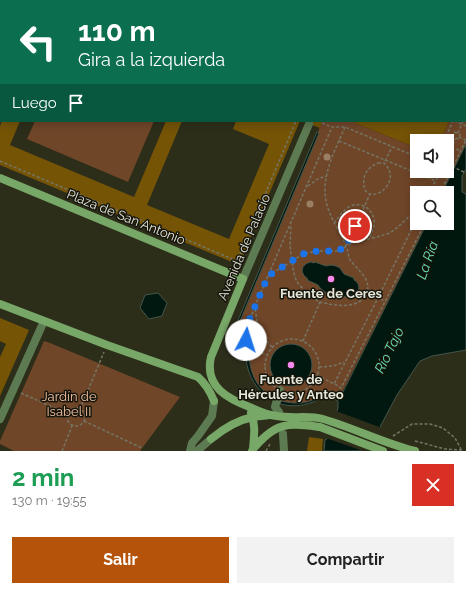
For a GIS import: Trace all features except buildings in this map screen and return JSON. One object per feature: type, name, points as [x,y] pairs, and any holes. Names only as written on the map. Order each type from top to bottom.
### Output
[{"type":"main road","name":"Plaza de San Antonio","points":[[0,178],[243,279]]},
{"type":"main road","name":"Avenida de Palacio","points":[[209,383],[209,366],[211,357],[243,279]]},
{"type":"main road","points":[[0,304],[198,378],[209,383],[222,393],[246,406],[270,415]]},
{"type":"main road","points":[[198,378],[204,376],[209,366]]},
{"type":"main road","points":[[209,383],[209,389],[214,401]]},
{"type":"main road","points":[[246,406],[253,417],[255,425],[252,450]]},
{"type":"main road","points":[[211,439],[230,426],[253,417],[270,415],[310,416],[413,450]]},
{"type":"main road","points":[[252,450],[266,435],[282,426],[320,427],[379,449]]},
{"type":"street","name":"Avenida de Palacio","points":[[243,279],[309,124]]},
{"type":"street","points":[[0,420],[44,321]]},
{"type":"street","points":[[280,390],[274,407],[280,415]]},
{"type":"street","points":[[190,451],[192,443],[212,416],[214,401]]},
{"type":"street","points":[[283,434],[284,451]]},
{"type":"street","points":[[197,451],[211,439]]},
{"type":"path","points":[[0,161],[237,260],[296,122]]},
{"type":"path","points":[[447,134],[453,122]]},
{"type":"path","points":[[455,122],[466,126]]},
{"type":"path","points":[[459,137],[460,134],[458,133],[463,122]]},
{"type":"path","points":[[322,123],[332,127],[345,127],[410,154]]},
{"type":"path","points":[[267,355],[246,346],[246,340],[242,337],[332,127]]},
{"type":"path","points":[[291,223],[290,245],[294,274],[297,281],[303,288],[320,302],[339,306],[352,305],[362,301],[367,293],[368,284],[362,272],[350,258],[346,246],[334,223],[327,206],[325,189],[333,156],[345,127]]},
{"type":"path","points":[[456,138],[453,137],[454,134],[455,132],[458,133]]},
{"type":"path","points":[[454,142],[456,138],[458,139],[459,137],[466,140],[454,165]]},
{"type":"path","points":[[339,141],[436,181]]},
{"type":"path","points":[[384,163],[392,146]]},
{"type":"path","points":[[454,148],[461,151]]},
{"type":"path","points":[[384,163],[389,169],[390,177],[388,183],[385,189],[379,194],[370,194],[365,188],[364,179],[369,169],[373,165],[384,163]]},
{"type":"path","points":[[454,168],[465,173]]},
{"type":"path","points":[[306,187],[315,180],[327,176]]},
{"type":"path","points":[[433,186],[438,178]]},
{"type":"path","points":[[361,214],[370,194]]},
{"type":"path","points":[[334,223],[347,207],[356,204],[364,206],[372,212],[374,220],[373,231],[370,238]]},
{"type":"path","points":[[355,226],[352,224],[354,214],[361,214]]},
{"type":"path","points":[[355,226],[361,226],[364,223],[364,217],[361,214]]},
{"type":"path","points":[[268,276],[303,254],[317,251],[338,251],[354,242],[377,237],[390,232],[410,216]]},
{"type":"path","points":[[346,246],[355,226]]},
{"type":"path","points":[[334,384],[411,230]]},
{"type":"path","points":[[317,375],[341,388],[421,230]]},
{"type":"path","points":[[367,293],[385,302]]},
{"type":"path","points":[[302,341],[320,302]]},
{"type":"path","points":[[255,306],[257,322],[262,336],[272,347]]},
{"type":"path","points":[[293,338],[311,346],[318,356],[319,367],[312,384],[302,391],[291,393],[280,390],[272,384],[266,375],[264,363],[272,347],[281,341],[293,338]]},
{"type":"path","points":[[80,409],[103,355]]},
{"type":"path","points":[[319,367],[333,366],[345,361]]},
{"type":"path","points":[[25,394],[68,414]]},
{"type":"path","points":[[73,409],[80,409],[84,413],[84,421],[81,425],[72,426],[68,422],[67,416],[73,409]]},
{"type":"path","points":[[84,421],[142,448]]},
{"type":"path","points":[[400,438],[393,436],[412,424],[430,424],[443,428],[455,438],[462,450],[445,449],[415,441]]},
{"type":"path","points":[[62,451],[72,426]]},
{"type":"path","points":[[266,451],[271,442]]},
{"type":"green space","points":[[35,122],[154,122],[128,182],[27,139]]},
{"type":"green space","points":[[322,122],[356,122],[410,145],[410,178],[449,178],[445,186],[410,186],[410,230],[423,230],[339,398],[326,392],[313,400],[287,403],[271,397],[259,385],[251,370],[249,357],[229,348],[319,133],[318,132]]},
{"type":"green space","points":[[449,122],[466,122],[466,144],[454,168],[454,134],[443,134]]},
{"type":"green space","name":"Jardín de Isabel II","points":[[44,341],[180,397],[140,451],[14,451],[0,444],[0,441]]},
{"type":"water","points":[[317,132],[319,133],[229,347],[249,357],[255,380],[271,397],[270,399],[254,382],[246,359],[226,349]]},
{"type":"water","points":[[466,144],[466,169],[462,176],[462,192],[466,194],[466,350],[432,356],[420,361],[397,395],[381,425],[372,451],[324,451],[325,440],[327,439],[338,408],[338,401],[326,395],[310,403],[298,406],[280,404],[281,401],[299,403],[310,401],[326,392],[340,398],[424,230],[454,230],[454,186],[445,186],[449,178],[454,178],[454,168]]},
{"type":"water","name":"Fuente de Ceres","points":[[311,262],[340,268],[344,274],[354,278],[359,287],[358,291],[353,295],[347,295],[346,297],[335,292],[325,292],[318,285],[307,280],[308,279],[302,272],[303,267]]},
{"type":"water","points":[[158,293],[167,303],[162,316],[149,319],[140,308],[145,295]]},
{"type":"water","name":"Fuente de Hércules y Anteo","points":[[287,344],[295,344],[303,347],[309,353],[312,365],[309,377],[303,383],[295,386],[287,386],[279,383],[273,377],[270,369],[270,361],[273,353],[279,347]]},
{"type":"pier","points":[[336,411],[382,428],[373,451],[363,451],[326,438]]},
{"type":"place","name":"Fuente de Ceres","points":[[331,279]]},
{"type":"place","name":"Fuente de Hércules y Anteo","points":[[291,365]]},
{"type":"route","points":[[246,340],[242,337],[268,276],[303,254],[317,251],[338,251],[346,246],[355,226]]},
{"type":"water label","name":"La Ría","points":[[427,260]]},
{"type":"water label","name":"Río Tajo","points":[[389,350]]}]
